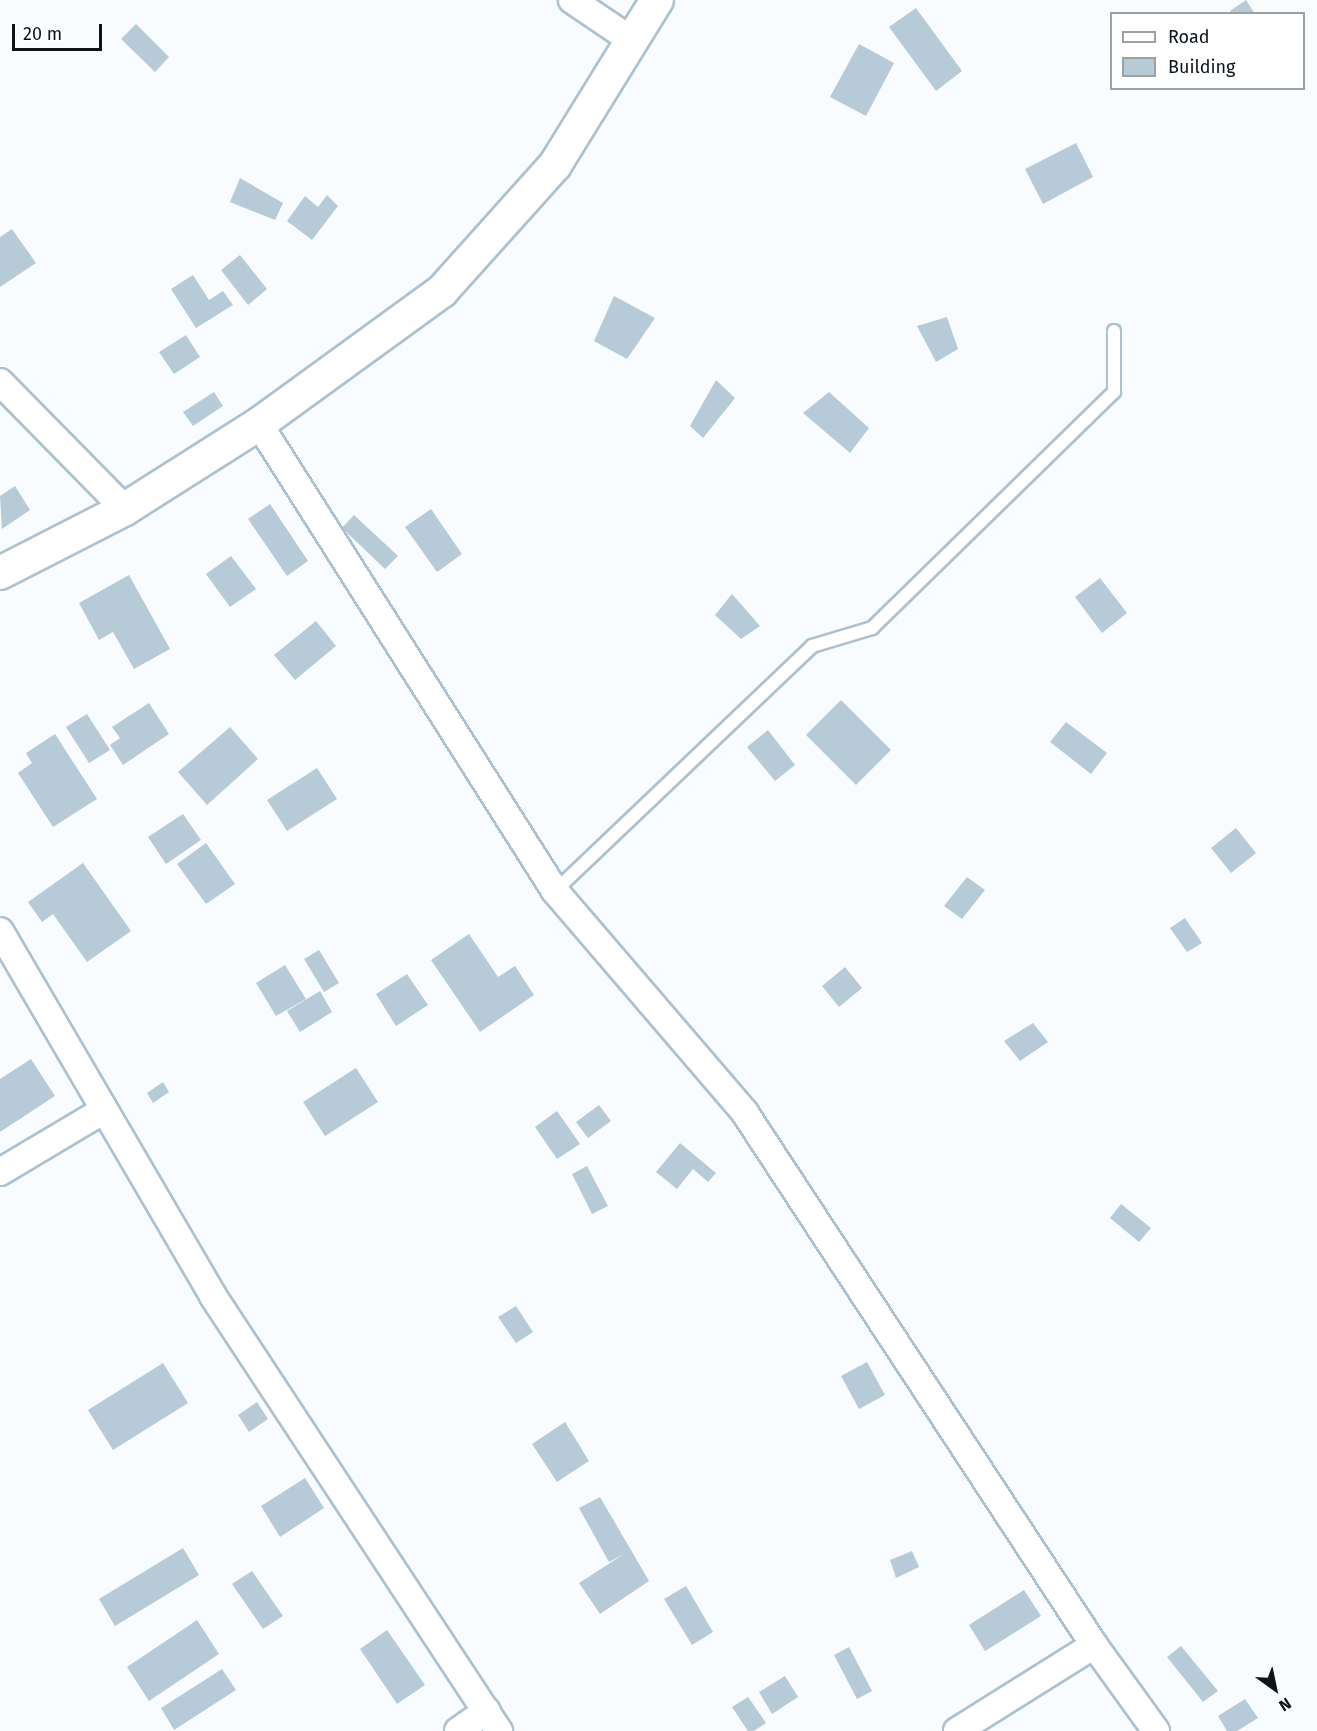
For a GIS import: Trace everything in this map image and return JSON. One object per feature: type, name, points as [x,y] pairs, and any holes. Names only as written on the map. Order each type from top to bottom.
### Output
[{"type":"street","points":[[572,0],[630,40]]},
{"type":"street","points":[[0,573],[125,509],[259,424],[442,291],[555,165],[630,40],[657,0]]},
{"type":"street","points":[[0,382],[125,509]]},
{"type":"street","points":[[259,424],[555,891],[745,1113],[1094,1645],[1156,1731]]},
{"type":"street","points":[[0,931],[213,1296],[493,1721],[458,1731]]},
{"type":"street","points":[[0,1172],[104,1110]]},
{"type":"street","points":[[957,1731],[1094,1645]]},
{"type":"lane","points":[[555,891],[812,646],[872,628],[1114,392],[1114,331]]},
{"type":"building","points":[[1246,0],[1254,12],[1230,12]]},
{"type":"building","points":[[916,8],[962,71],[936,91],[889,27]]},
{"type":"building","points":[[136,24],[169,57],[155,72],[121,39]]},
{"type":"building","points":[[859,44],[894,63],[866,116],[830,97]]},
{"type":"building","points":[[1076,143],[1093,177],[1043,204],[1025,169]]},
{"type":"building","points":[[240,178],[283,203],[275,220],[230,202]]},
{"type":"building","points":[[327,195],[338,206],[312,240],[287,221],[305,196],[318,207]]},
{"type":"building","points":[[12,229],[36,263],[0,287],[0,237]]},
{"type":"building","points":[[240,255],[267,289],[248,305],[221,270]]},
{"type":"building","points":[[193,275],[209,300],[223,291],[233,305],[196,328],[171,289]]},
{"type":"building","points":[[614,296],[655,318],[627,359],[594,341]]},
{"type":"building","points":[[947,317],[958,349],[936,362],[917,326]]},
{"type":"building","points":[[186,335],[200,357],[174,374],[159,352]]},
{"type":"building","points":[[716,380],[735,398],[703,438],[690,426]]},
{"type":"building","points":[[214,392],[223,406],[193,426],[183,412]]},
{"type":"building","points":[[829,392],[869,428],[850,453],[803,413]]},
{"type":"building","points":[[15,486],[30,510],[2,529],[0,496]]},
{"type":"building","points":[[270,504],[308,561],[287,576],[248,519]]},
{"type":"building","points":[[431,509],[462,554],[437,572],[405,527]]},
{"type":"building","points":[[354,515],[398,556],[385,569],[342,528]]},
{"type":"building","points":[[231,556],[256,589],[230,607],[206,574]]},
{"type":"building","points":[[129,575],[170,649],[134,669],[113,632],[99,640],[79,603]]},
{"type":"building","points":[[1100,578],[1127,613],[1102,633],[1075,597]]},
{"type":"building","points":[[732,594],[760,626],[741,639],[715,615]]},
{"type":"building","points":[[316,621],[336,646],[295,680],[274,655]]},
{"type":"building","points":[[841,700],[891,750],[856,785],[806,735]]},
{"type":"building","points":[[149,703],[169,734],[123,765],[110,745],[120,738],[112,727]]},
{"type":"building","points":[[87,714],[110,750],[89,763],[66,727]]},
{"type":"building","points":[[1066,722],[1107,753],[1091,774],[1050,742]]},
{"type":"building","points":[[230,727],[258,759],[207,805],[178,772]]},
{"type":"building","points":[[768,730],[795,765],[775,781],[747,747]]},
{"type":"building","points":[[55,734],[97,799],[53,827],[18,773],[32,763],[26,753]]},
{"type":"building","points":[[317,768],[337,799],[287,831],[267,800]]},
{"type":"building","points":[[183,814],[201,840],[166,864],[148,837]]},
{"type":"building","points":[[1236,828],[1256,853],[1231,873],[1211,848]]},
{"type":"building","points":[[206,843],[235,884],[206,904],[177,864]]},
{"type":"building","points":[[83,863],[131,931],[87,962],[53,914],[42,922],[28,902]]},
{"type":"building","points":[[967,877],[985,890],[962,919],[944,906]]},
{"type":"building","points":[[1185,918],[1202,943],[1187,952],[1170,928]]},
{"type":"building","points":[[469,934],[498,977],[515,966],[534,995],[480,1032],[431,960]]},
{"type":"building","points":[[319,950],[339,983],[324,992],[304,959]]},
{"type":"building","points":[[285,965],[306,999],[276,1016],[256,983]]},
{"type":"building","points":[[845,967],[862,988],[839,1007],[822,986]]},
{"type":"building","points":[[407,974],[428,1005],[396,1026],[376,994]]},
{"type":"building","points":[[320,991],[332,1012],[300,1032],[287,1011]]},
{"type":"building","points":[[1033,1023],[1048,1042],[1020,1061],[1004,1041]]},
{"type":"building","points":[[31,1059],[55,1096],[0,1132],[0,1079]]},
{"type":"building","points":[[356,1068],[378,1102],[325,1136],[303,1102]]},
{"type":"building","points":[[163,1082],[169,1092],[153,1103],[147,1093]]},
{"type":"building","points":[[599,1105],[611,1121],[588,1138],[576,1122]]},
{"type":"building","points":[[557,1111],[580,1144],[557,1159],[535,1127]]},
{"type":"building","points":[[680,1143],[716,1173],[708,1182],[693,1169],[677,1189],[656,1172]]},
{"type":"building","points":[[587,1166],[608,1206],[592,1214],[572,1174]]},
{"type":"building","points":[[1121,1204],[1151,1228],[1139,1242],[1110,1218]]},
{"type":"building","points":[[516,1306],[533,1332],[516,1343],[498,1317]]},
{"type":"building","points":[[867,1362],[885,1395],[859,1409],[841,1376]]},
{"type":"building","points":[[163,1363],[188,1403],[113,1450],[88,1410]]},
{"type":"building","points":[[257,1402],[268,1419],[249,1432],[238,1415]]},
{"type":"building","points":[[565,1422],[589,1461],[557,1482],[532,1444]]},
{"type":"building","points":[[305,1478],[324,1508],[280,1537],[261,1506]]},
{"type":"building","points":[[600,1497],[649,1581],[600,1614],[579,1583],[624,1554],[609,1562],[579,1508]]},
{"type":"building","points":[[183,1548],[199,1575],[115,1626],[99,1599]]},
{"type":"building","points":[[912,1551],[919,1567],[896,1578],[890,1560]]},
{"type":"building","points":[[252,1571],[283,1616],[263,1629],[232,1584]]},
{"type":"building","points":[[686,1586],[713,1632],[692,1645],[664,1599]]},
{"type":"building","points":[[1024,1590],[1041,1616],[985,1651],[969,1625]]},
{"type":"building","points":[[197,1620],[219,1654],[149,1701],[127,1667]]},
{"type":"building","points":[[387,1630],[425,1685],[397,1704],[360,1649]]},
{"type":"building","points":[[1181,1646],[1218,1691],[1203,1702],[1167,1657]]},
{"type":"building","points":[[849,1647],[872,1691],[857,1699],[834,1655]]},
{"type":"building","points":[[222,1669],[236,1690],[174,1730],[161,1708]]},
{"type":"building","points":[[785,1676],[798,1697],[772,1714],[759,1692]]},
{"type":"building","points":[[748,1697],[766,1723],[754,1731],[748,1731],[732,1707]]},
{"type":"building","points":[[1245,1699],[1258,1718],[1237,1731],[1227,1731],[1218,1716]]}]
